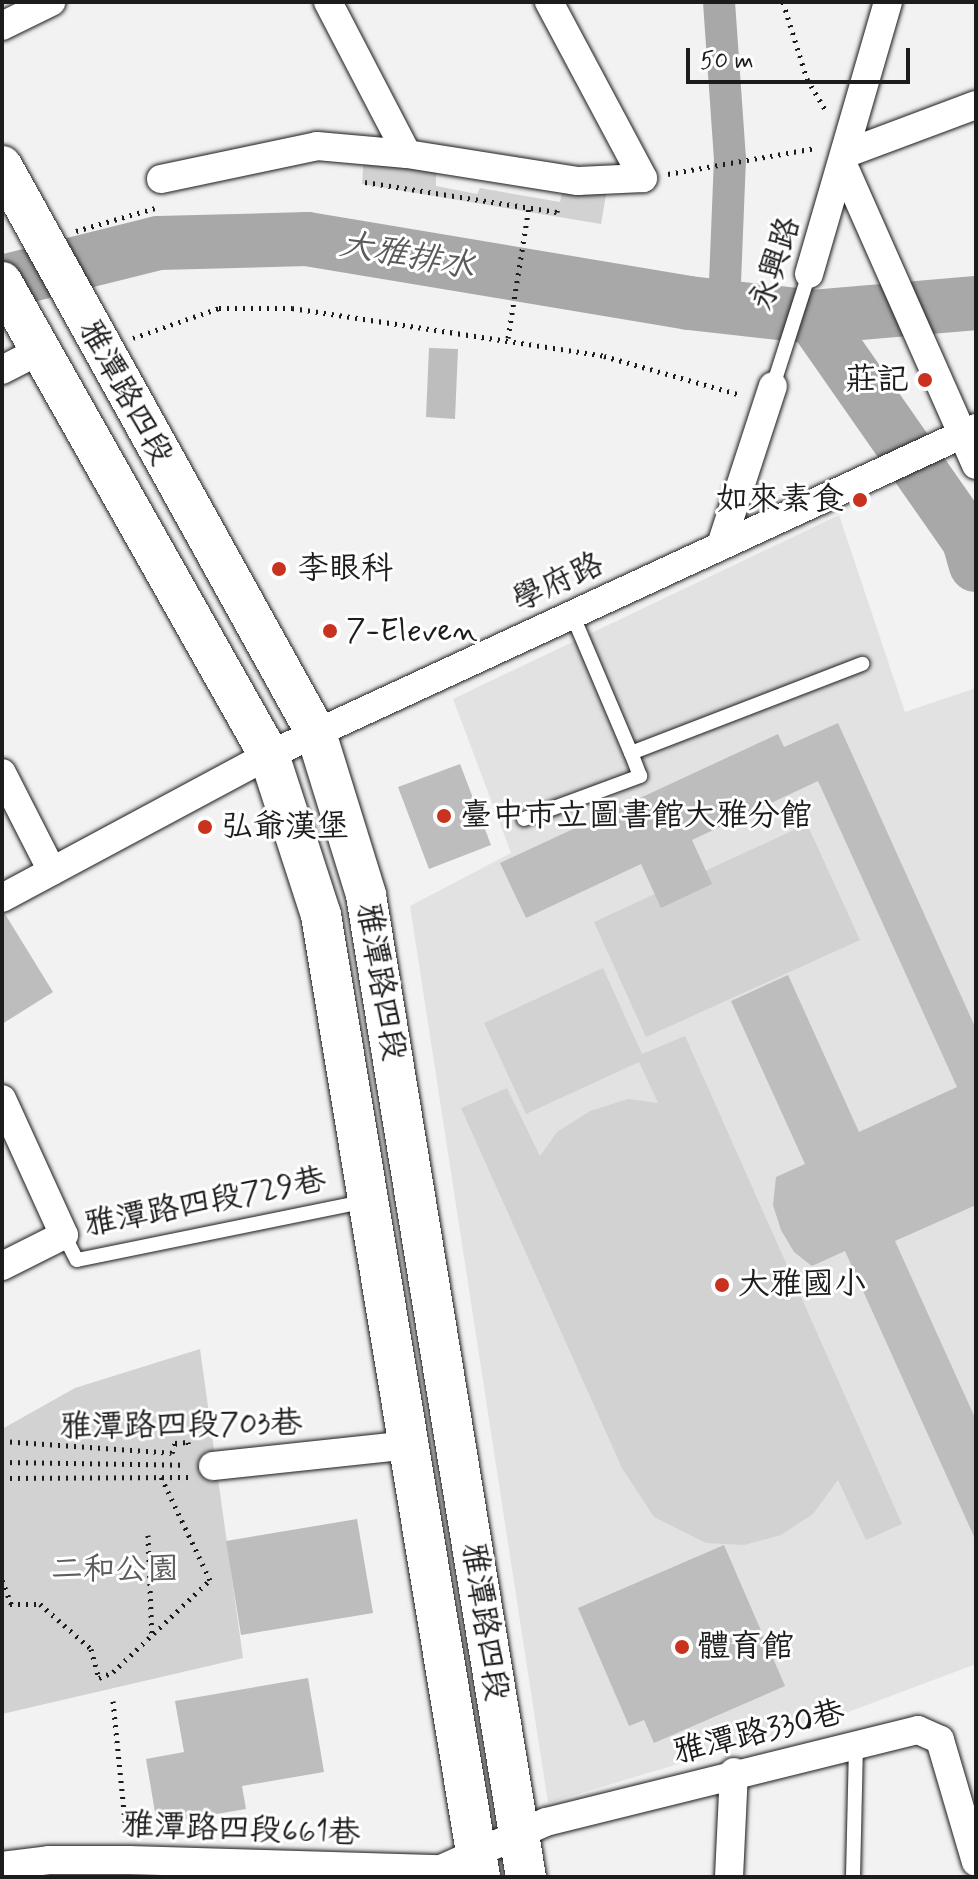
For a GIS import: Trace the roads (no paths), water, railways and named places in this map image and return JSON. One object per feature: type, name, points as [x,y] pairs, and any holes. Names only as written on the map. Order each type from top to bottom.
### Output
[{"type":"street","points":[[2,26],[51,2]]},
{"type":"street","points":[[328,2],[407,154]]},
{"type":"street","points":[[161,192],[317,146],[407,154],[564,178],[643,178],[549,2]]},
{"type":"street","name":"永興路","points":[[809,274],[888,2]]},
{"type":"street","points":[[976,105],[845,154],[906,309],[968,431],[976,465]]},
{"type":"street","name":"雅潭路四段","points":[[2,166],[52,235],[81,316],[316,733],[366,895],[526,1877]]},
{"type":"street","name":"雅潭路四段","points":[[2,282],[269,755],[321,915],[478,1867]]},
{"type":"street","points":[[2,370],[36,341]]},
{"type":"street","name":"永興路","points":[[721,545],[771,395]]},
{"type":"street","name":"學府路","points":[[2,898],[269,755],[968,431]]},
{"type":"street","points":[[2,773],[52,871]]},
{"type":"street","points":[[2,1099],[64,1235],[2,1266]]},
{"type":"street","name":"雅潭路四段703巷","points":[[203,1466],[410,1445]]},
{"type":"street","name":"雅潭路330巷","points":[[478,1867],[546,1822],[734,1772],[918,1730],[940,1740],[976,1862]]},
{"type":"street","points":[[729,1877],[734,1772]]},
{"type":"street","name":"雅潭路四段661巷","points":[[2,1866],[49,1860],[136,1867],[478,1867]]},
{"type":"lane","name":"永興路","points":[[771,395],[809,274]]},
{"type":"lane","points":[[524,819],[640,776],[572,614]]},
{"type":"lane","points":[[631,753],[862,664]]},
{"type":"lane","name":"雅潭路四段729巷","points":[[64,1235],[77,1260],[369,1201]]},
{"type":"lane","points":[[853,1877],[856,1744]]},
{"type":"waterway","points":[[719,2],[730,158],[724,307]]},
{"type":"waterway","name":"大雅排水","points":[[2,282],[158,243],[307,239],[689,303],[813,317],[976,303]]},
{"type":"waterway","points":[[813,317],[969,541],[976,565]]},
{"type":"place","name":"莊記","points":[[925,380]]},
{"type":"place","name":"如來素食","points":[[860,500]]},
{"type":"place","name":"李眼科","points":[[279,569]]},
{"type":"place","name":"7-Eleven","points":[[330,631]]},
{"type":"place","name":"臺中市立圖書館大雅分館","points":[[444,816]]},
{"type":"place","name":"弘爺漢堡","points":[[205,827]]},
{"type":"place","name":"大雅國小","points":[[722,1285]]},
{"type":"place","name":"體育館","points":[[682,1647]]},
{"type":"park label","name":"二和公園","points":[[115,1570]]}]
